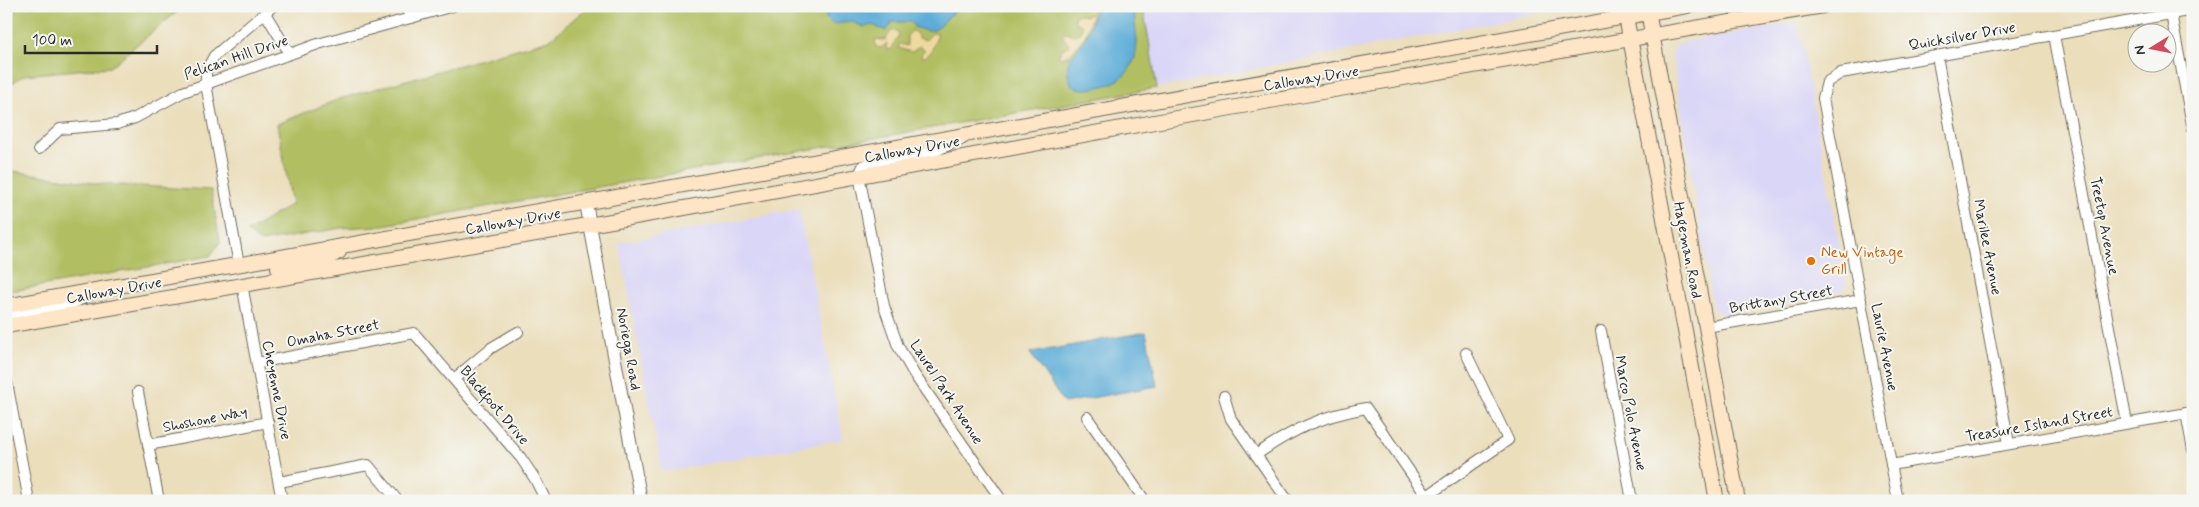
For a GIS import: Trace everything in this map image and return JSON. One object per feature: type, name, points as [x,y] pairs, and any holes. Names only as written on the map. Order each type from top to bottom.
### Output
[{"type":"main road","name":"Calloway Drive","points":[[6,306],[971,135],[1625,11],[1687,6]]},
{"type":"main road","name":"Calloway Drive","points":[[6,326],[590,224],[1264,102],[1823,6]]},
{"type":"main road","name":"Hageman Road","points":[[1647,10],[1738,501]]},
{"type":"main road","name":"Hageman Road","points":[[1625,11],[1665,215],[1717,501]]},
{"type":"main road","points":[[1665,215],[1674,237],[1692,320],[1699,326],[1706,327]]},
{"type":"main road","points":[[242,284],[254,272],[321,261],[353,245]]},
{"type":"main road","points":[[137,303],[158,292],[224,279],[232,274],[239,265]]},
{"type":"main road","points":[[1703,420],[1716,451],[1726,501]]},
{"type":"street","points":[[405,6],[412,18]]},
{"type":"street","name":"Pelican Hill Drive","points":[[39,148],[60,129],[117,124],[135,118],[183,92],[290,54],[453,6]]},
{"type":"street","points":[[239,265],[206,84],[206,71],[214,56],[269,10],[290,54]]},
{"type":"street","name":"Quicksilver Drive","points":[[1827,82],[1841,73],[2193,10]]},
{"type":"street","points":[[2171,14],[2193,129]]},
{"type":"street","name":"Treetop Avenue","points":[[2054,35],[2126,423]]},
{"type":"street","name":"Marilee Avenue","points":[[1937,56],[2010,444]]},
{"type":"street","name":"Laurie Avenue","points":[[1827,82],[1823,98],[1898,501]]},
{"type":"street","points":[[859,175],[863,166],[935,151],[971,135]]},
{"type":"street","name":"Laurel Park Avenue","points":[[859,175],[884,306],[898,346],[914,374],[1002,501]]},
{"type":"street","name":"Noriega Road","points":[[586,204],[641,501]]},
{"type":"street","name":"Cheyenne Drive","points":[[242,284],[282,501]]},
{"type":"street","points":[[6,317],[69,305],[102,289]]},
{"type":"street","name":"Brittany Street","points":[[1706,327],[1861,300]]},
{"type":"street","name":"Marco Polo Avenue","points":[[1600,331],[1632,501]]},
{"type":"street","points":[[454,379],[491,348],[518,332]]},
{"type":"street","name":"Omaha Street","points":[[257,363],[414,333]]},
{"type":"street","name":"Blackfoot Drive","points":[[414,333],[521,458],[546,501]]},
{"type":"street","points":[[1256,455],[1281,438],[1306,425],[1339,413],[1366,408],[1429,498],[1508,440],[1466,353]]},
{"type":"street","points":[[6,377],[29,501]]},
{"type":"street","points":[[138,392],[159,501]]},
{"type":"street","points":[[1224,396],[1231,419],[1288,501]]},
{"type":"street","points":[[2190,412],[2193,450]]},
{"type":"street","name":"Treasure Island Street","points":[[1892,465],[2190,412]]},
{"type":"street","points":[[1087,417],[1144,500]]},
{"type":"street","name":"Shoshone Way","points":[[148,444],[268,422]]},
{"type":"street","points":[[279,482],[368,465],[398,501]]},
{"type":"shaded area","points":[[1151,6],[1575,6],[1157,88],[1144,12]]},
{"type":"shaded area","points":[[1798,22],[1847,286],[1840,292],[1722,315],[1713,308],[1672,52],[1679,43]]},
{"type":"shaded area","points":[[799,209],[843,439],[662,472],[619,243]]},
{"type":"green space","points":[[6,6],[184,6],[110,67],[24,75],[6,87]]},
{"type":"green space","points":[[589,6],[1151,6],[1144,12],[1157,88],[378,226],[341,228],[261,242],[247,232],[292,204],[277,124],[339,99],[549,40]]},
{"type":"green space","points":[[6,170],[101,184],[211,190],[220,242],[210,256],[6,292]]},
{"type":"sand","points":[[1088,6],[1095,6],[1085,36],[1067,58],[1068,54],[1060,58],[1059,55],[1062,49],[1069,46],[1068,42],[1063,38],[1063,34],[1066,32],[1073,35],[1081,33],[1082,25],[1076,23],[1074,17],[1079,14],[1090,15],[1094,8]]},
{"type":"sand","points":[[892,30],[898,33],[899,36],[892,49],[886,50],[887,43],[881,48],[876,47],[875,39],[885,40]]},
{"type":"sand","points":[[912,31],[919,38],[926,40],[932,33],[938,34],[931,52],[925,57],[922,57],[921,54],[925,50],[919,46],[912,52],[898,48],[900,44],[907,46],[907,36]]},
{"type":"water","points":[[825,6],[960,6],[935,30],[926,31],[914,27],[912,22],[891,22],[886,31],[872,25],[864,27],[853,22],[832,24],[826,18]]},
{"type":"water","points":[[1097,6],[1136,6],[1137,41],[1135,57],[1128,71],[1118,81],[1095,88],[1080,89],[1072,86],[1067,70],[1068,64],[1086,37]]},
{"type":"water","points":[[1146,332],[1157,386],[1064,403],[1030,353]]},
{"type":"place","name":"New Vintage Grill","points":[[1811,261]]}]
